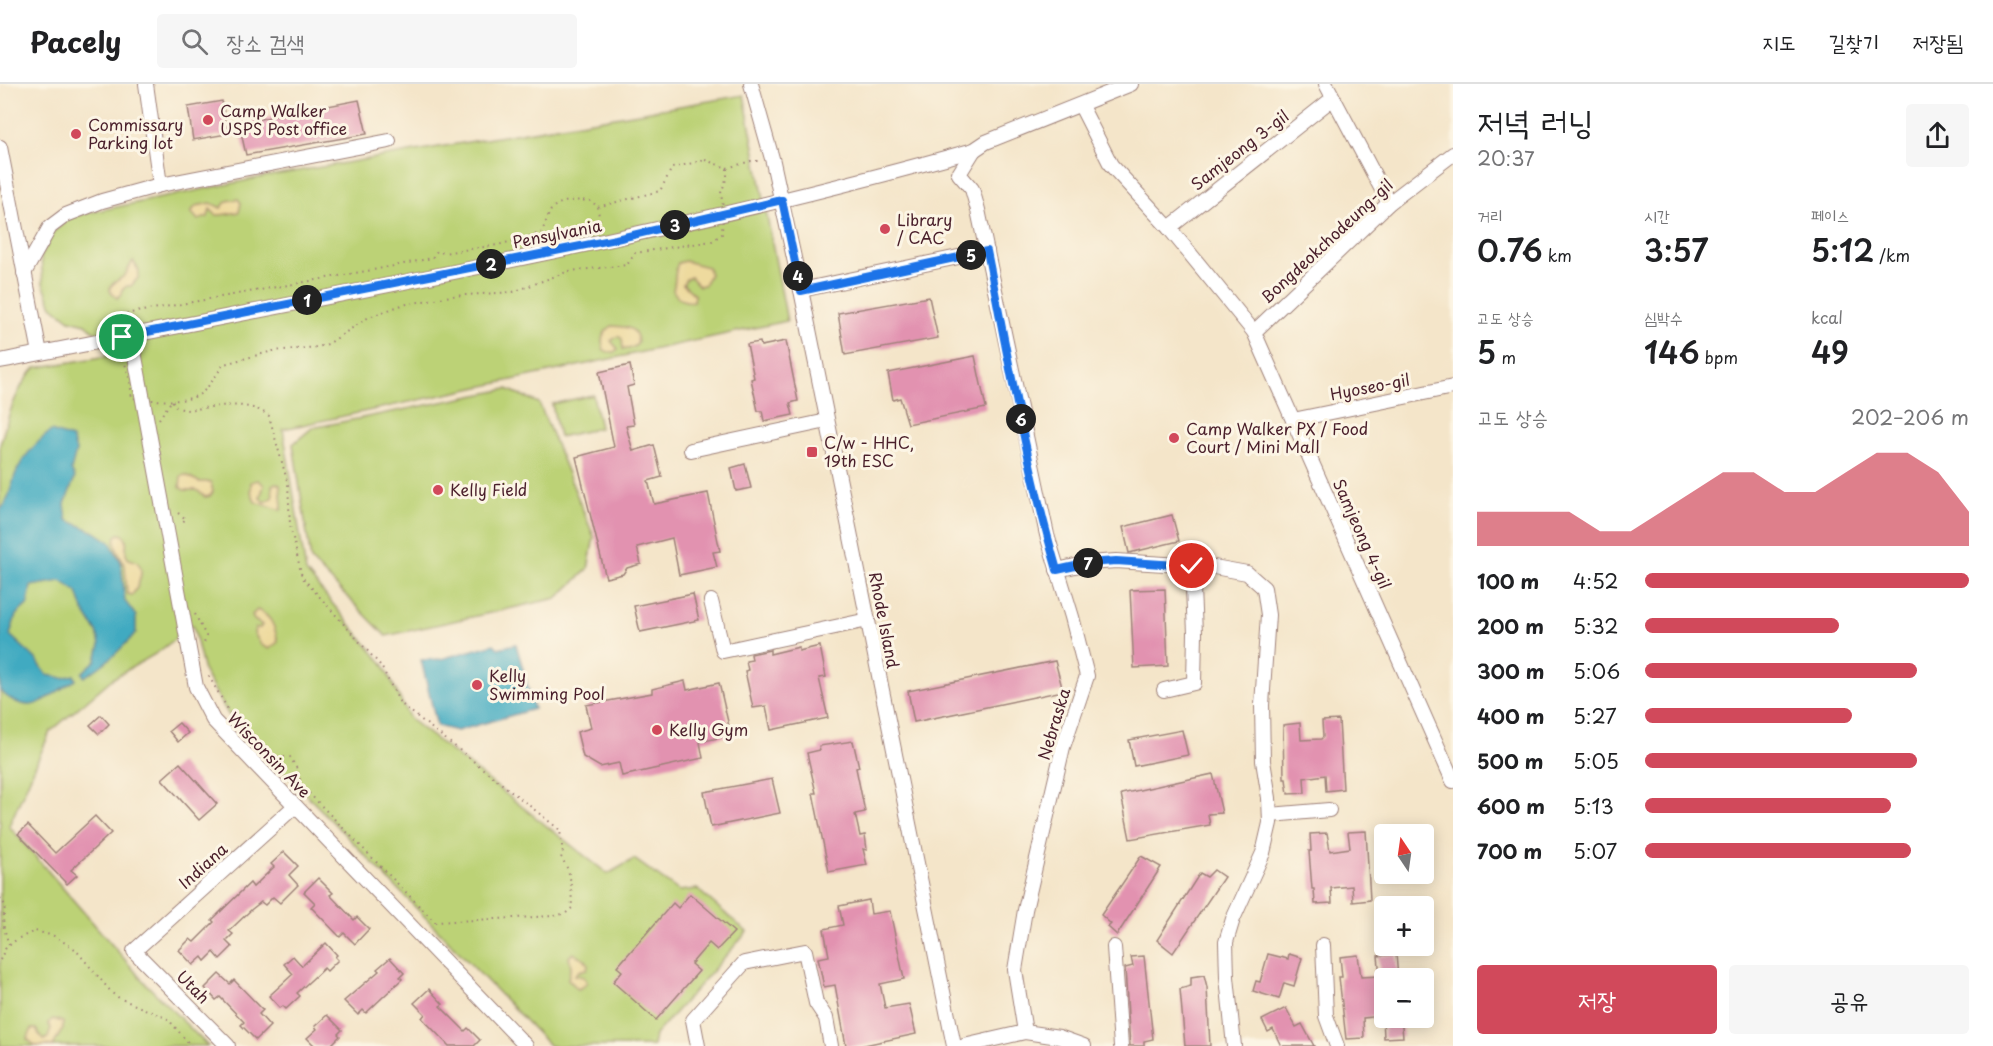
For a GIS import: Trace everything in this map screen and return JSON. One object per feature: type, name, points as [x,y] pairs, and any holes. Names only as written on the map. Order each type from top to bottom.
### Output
[{"type":"street","points":[[146,84],[160,185]]},
{"type":"street","name":"Rhode Island","points":[[751,84],[782,200],[954,1046]]},
{"type":"street","name":"Pensylvania","points":[[0,361],[616,239],[854,184],[974,150],[986,142],[1081,106],[1131,84]]},
{"type":"street","points":[[1326,84],[1389,203]]},
{"type":"street","name":"Samjeong 3-gil","points":[[1169,228],[1332,99]]},
{"type":"street","name":"Samjeong 4-gil","points":[[1081,106],[1111,165],[1169,228],[1254,332],[1453,781]]},
{"type":"street","points":[[24,273],[50,227],[66,215],[102,201],[160,185],[389,141]]},
{"type":"street","points":[[0,147],[40,353]]},
{"type":"street","name":"Nebraska","points":[[974,150],[959,174],[972,189],[1037,490],[1087,676],[1063,747],[1020,940],[1015,970],[1025,1032]]},
{"type":"street","name":"Bongdeokchodeung-gil","points":[[1254,332],[1389,203],[1453,154]]},
{"type":"street","points":[[801,291],[987,251]]},
{"type":"street","name":"Wisconsin Ave","points":[[131,335],[196,687],[213,720],[526,1046]]},
{"type":"street","name":"Hyoseo-gil","points":[[1293,420],[1453,387]]},
{"type":"street","points":[[691,450],[827,421]]},
{"type":"street","points":[[1057,570],[1089,563],[1116,561],[1214,567],[1247,573],[1264,588],[1268,615],[1262,705],[1263,761],[1269,798],[1270,823],[1263,853],[1233,919],[1226,942],[1234,1046]]},
{"type":"street","points":[[1164,690],[1194,683],[1195,633],[1192,566]]},
{"type":"street","points":[[711,601],[723,651],[868,620]]},
{"type":"street","name":"Indiana","points":[[134,951],[295,806]]},
{"type":"street","points":[[1270,814],[1329,810]]},
{"type":"street","points":[[1323,945],[1326,1016],[1337,1046]]},
{"type":"street","points":[[1114,947],[1121,1046]]},
{"type":"street","name":"Utah","points":[[134,951],[228,1046]]},
{"type":"street","points":[[698,1046],[693,1020],[744,963],[805,951],[816,1003],[826,1018],[831,1046]]},
{"type":"street","points":[[964,1046],[1025,1032],[1059,1037],[1076,1045]]},
{"type":"path","points":[[727,168],[752,161],[773,162]]},
{"type":"path","points":[[156,424],[172,400],[176,406],[185,410],[244,405],[261,410],[268,416],[288,484],[290,525],[302,577],[381,666],[400,703],[560,830],[563,854],[561,858],[567,865],[572,908],[566,913],[555,916],[435,922],[302,786],[297,769],[290,757],[275,757],[229,711],[206,671]]},
{"type":"path","points":[[172,508],[186,519],[176,528]]},
{"type":"path","points":[[191,610],[198,616],[206,636],[201,651]]},
{"type":"path","points":[[0,898],[5,905],[3,924],[9,946]]},
{"type":"path","points":[[0,960],[9,946],[17,939],[34,931],[54,936],[65,941],[89,964],[112,993],[168,1019],[191,1046]]},
{"type":"green space","points":[[744,95],[787,321],[283,429],[306,572],[383,664],[410,719],[608,874],[634,859],[679,891],[697,889],[747,932],[655,1035],[653,1046],[550,1046],[228,714],[204,672],[193,625],[157,653],[112,679],[50,732],[9,826],[146,984],[208,1046],[0,1046],[0,445],[17,394],[35,368],[120,354],[86,324],[70,320],[52,306],[43,283],[41,257],[53,232],[73,216],[263,177]]},
{"type":"green space","name":"Kelly Field","points":[[507,389],[539,403],[594,537],[588,569],[557,598],[386,636],[311,560],[293,444],[312,428]]},
{"type":"green space","points":[[593,395],[600,428],[559,437],[552,404]]},
{"type":"sand","points":[[238,199],[241,203],[239,212],[216,215],[210,209],[208,217],[198,220],[191,212],[196,206],[211,203],[221,208],[227,201]]},
{"type":"sand","points":[[133,261],[139,271],[138,278],[131,286],[123,289],[122,294],[117,298],[112,294],[110,287],[125,275]]},
{"type":"sand","points":[[685,261],[708,267],[710,274],[704,285],[699,286],[691,277],[683,284],[695,295],[694,301],[682,300],[673,290],[678,263]]},
{"type":"sand","points":[[612,326],[633,330],[638,343],[632,348],[623,349],[622,339],[618,336],[611,341],[618,349],[614,352],[604,350],[603,336]]},
{"type":"sand","points":[[186,475],[199,482],[211,482],[213,492],[210,496],[205,497],[197,490],[184,490],[180,487],[181,476]]},
{"type":"sand","points":[[258,480],[264,485],[260,498],[265,502],[273,497],[272,485],[276,483],[280,485],[281,510],[255,502],[251,482]]},
{"type":"sand","points":[[124,535],[126,540],[127,556],[137,562],[141,569],[139,583],[132,595],[127,594],[125,566],[115,543],[116,536]]},
{"type":"sand","points":[[257,610],[269,618],[275,631],[278,642],[269,649],[261,645],[254,633],[255,628],[260,628],[262,625],[254,620],[252,615]]},
{"type":"sand","points":[[573,953],[585,959],[588,964],[587,969],[575,975],[584,977],[587,982],[578,989],[568,979],[571,966],[569,957]]},
{"type":"sand","points":[[53,1019],[63,1022],[63,1028],[53,1046],[36,1046],[27,1039],[32,1029],[36,1029],[43,1040],[48,1038],[51,1028],[48,1023]]},
{"type":"water","points":[[51,431],[72,438],[76,451],[71,470],[75,477],[65,504],[67,520],[95,532],[110,542],[121,562],[125,601],[136,616],[136,633],[99,668],[84,677],[82,673],[96,660],[100,645],[97,632],[83,610],[77,592],[61,581],[31,586],[28,604],[16,615],[10,635],[36,659],[47,675],[63,678],[74,675],[76,680],[39,703],[31,705],[12,700],[0,691],[0,510],[8,498],[15,475],[22,462],[35,445]]},
{"type":"water","name":"Kelly Swimming Pool","points":[[494,644],[498,648],[516,644],[534,709],[457,731],[437,726],[421,660],[441,659]]},
{"type":"building","points":[[359,100],[367,134],[246,155],[239,123]]},
{"type":"building","name":"Camp Walker USPS Post office","points":[[222,101],[227,134],[193,140],[188,107]]},
{"type":"building","points":[[929,297],[938,338],[845,355],[838,313]]},
{"type":"building","points":[[786,341],[798,401],[790,403],[793,415],[764,421],[762,411],[758,411],[747,344],[760,342],[761,346]]},
{"type":"building","points":[[975,356],[986,408],[908,424],[900,398],[893,400],[888,373]]},
{"type":"building","points":[[630,365],[634,385],[627,387],[634,425],[626,426],[633,451],[654,445],[662,477],[648,481],[654,504],[708,493],[720,551],[713,552],[717,567],[679,575],[672,538],[637,547],[641,564],[627,568],[623,574],[606,578],[576,457],[614,447],[599,372]]},
{"type":"building","points":[[745,464],[751,488],[736,491],[731,468]]},
{"type":"building","points":[[1172,515],[1179,541],[1129,553],[1123,527]]},
{"type":"building","points":[[1165,589],[1168,666],[1134,668],[1130,590]]},
{"type":"building","points":[[693,594],[699,620],[640,632],[634,606]]},
{"type":"building","points":[[820,646],[826,677],[819,678],[828,718],[771,730],[766,706],[753,708],[745,671],[748,670],[746,661],[752,660],[751,654],[770,650],[770,654],[799,647],[799,651]]},
{"type":"building","points":[[1055,661],[1063,691],[914,722],[908,691]]},
{"type":"building","name":"Kelly Gym","points":[[685,681],[687,690],[719,683],[731,735],[700,742],[703,758],[622,776],[619,763],[600,767],[583,757],[577,732],[591,728],[586,705],[652,693],[652,689]]},
{"type":"building","points":[[101,715],[109,724],[99,734],[90,725]]},
{"type":"building","points":[[1339,720],[1343,789],[1326,791],[1325,775],[1304,778],[1305,793],[1288,794],[1286,779],[1284,779],[1283,725],[1300,723],[1301,740],[1321,739],[1323,737],[1322,721]]},
{"type":"building","points":[[179,723],[188,733],[178,742],[169,731]]},
{"type":"building","points":[[1182,730],[1188,755],[1134,766],[1129,740]]},
{"type":"building","points":[[853,741],[865,812],[855,814],[860,836],[865,835],[867,850],[863,849],[867,865],[829,872],[807,753],[820,750],[819,746]]},
{"type":"building","points":[[180,763],[217,804],[199,820],[162,779]]},
{"type":"building","points":[[1213,774],[1222,813],[1208,814],[1210,825],[1130,839],[1121,794]]},
{"type":"building","points":[[772,779],[780,813],[711,827],[704,792]]},
{"type":"building","points":[[95,816],[111,833],[71,870],[77,875],[67,884],[18,834],[28,825],[55,853]]},
{"type":"building","points":[[1366,831],[1370,900],[1353,902],[1352,886],[1331,888],[1332,903],[1315,904],[1309,851],[1311,851],[1310,834],[1327,833],[1330,851],[1350,848],[1348,832]]},
{"type":"building","points":[[284,852],[298,866],[289,875],[298,885],[280,903],[273,897],[265,905],[261,902],[252,909],[229,931],[233,934],[226,941],[232,947],[220,959],[214,952],[205,961],[202,957],[193,965],[179,950],[190,939],[194,942],[214,922],[212,920],[250,883],[253,887],[274,867],[271,864]]},
{"type":"building","points":[[1141,856],[1161,867],[1117,935],[1108,927],[1111,924],[1101,915]]},
{"type":"building","points":[[1214,870],[1224,877],[1173,953],[1157,940],[1200,873],[1207,877]]},
{"type":"building","points":[[318,878],[333,893],[330,895],[354,920],[357,917],[369,929],[355,944],[344,933],[340,937],[311,907],[315,903],[304,892]]},
{"type":"building","points":[[690,894],[734,932],[717,950],[709,943],[691,964],[699,971],[656,1020],[613,982],[622,971],[617,967],[673,903],[678,908]]},
{"type":"building","points":[[869,900],[871,914],[890,911],[904,979],[880,984],[885,1008],[909,1004],[916,1034],[860,1046],[846,1046],[835,985],[824,987],[818,958],[829,956],[824,929],[843,925],[839,906]]},
{"type":"building","points":[[326,943],[337,955],[335,957],[338,960],[327,971],[324,968],[297,993],[300,996],[286,1009],[283,1006],[280,1008],[269,996],[293,974],[284,964],[293,956],[302,966]]},
{"type":"building","points":[[1268,954],[1288,959],[1289,954],[1302,958],[1294,986],[1284,983],[1279,999],[1253,991],[1256,981],[1260,982]]},
{"type":"building","points":[[1358,955],[1361,977],[1374,976],[1374,1017],[1363,1018],[1364,1038],[1346,1039],[1339,977],[1342,977],[1340,957]]},
{"type":"building","points":[[1144,956],[1153,1039],[1144,1041],[1144,1046],[1130,1046],[1125,968],[1133,966],[1131,957]]},
{"type":"building","points":[[1378,956],[1396,956],[1397,968],[1379,968]]},
{"type":"building","points":[[390,958],[404,973],[400,977],[402,979],[366,1013],[363,1010],[358,1015],[344,1001],[379,971],[377,969]]},
{"type":"building","points":[[219,974],[230,984],[234,980],[263,1010],[259,1014],[270,1026],[256,1040],[241,1025],[244,1022],[220,997],[216,1000],[205,988]]},
{"type":"building","points":[[1204,975],[1207,987],[1210,1046],[1185,1046],[1180,989],[1191,986],[1191,977]]},
{"type":"building","points":[[429,989],[443,1004],[440,1006],[465,1031],[468,1028],[480,1040],[474,1046],[449,1046],[422,1018],[425,1014],[414,1003]]},
{"type":"building","points":[[1286,1008],[1296,1027],[1302,1024],[1314,1046],[1281,1046],[1273,1029],[1268,1032],[1262,1020]]},
{"type":"building","points":[[327,1015],[342,1030],[338,1034],[340,1036],[330,1046],[315,1046],[307,1038],[317,1029],[315,1026]]},
{"type":"building","points":[[1384,1028],[1402,1028],[1403,1037],[1384,1038]]},
{"type":"place","name":"Camp Walker USPS Post office","points":[[208,120]]},
{"type":"place","name":"Commissary Parking lot","points":[[76,134]]},
{"type":"place","name":"Library / CAC","points":[[885,229]]},
{"type":"place","name":"Camp Walker PX / Food Court / Mini Mall","points":[[1174,438]]},
{"type":"place","name":"C/w - HHC, 19th ESC","points":[[812,452]]},
{"type":"place","name":"Kelly Field","points":[[438,490]]},
{"type":"place","name":"Kelly Swimming Pool","points":[[477,685]]},
{"type":"place","name":"Kelly Gym","points":[[657,730]]},
{"type":"route","points":[[122,337],[616,239],[782,200],[801,291],[987,251],[1010,367],[1047,535],[1057,570],[1089,563],[1116,561],[1192,566]]}]
